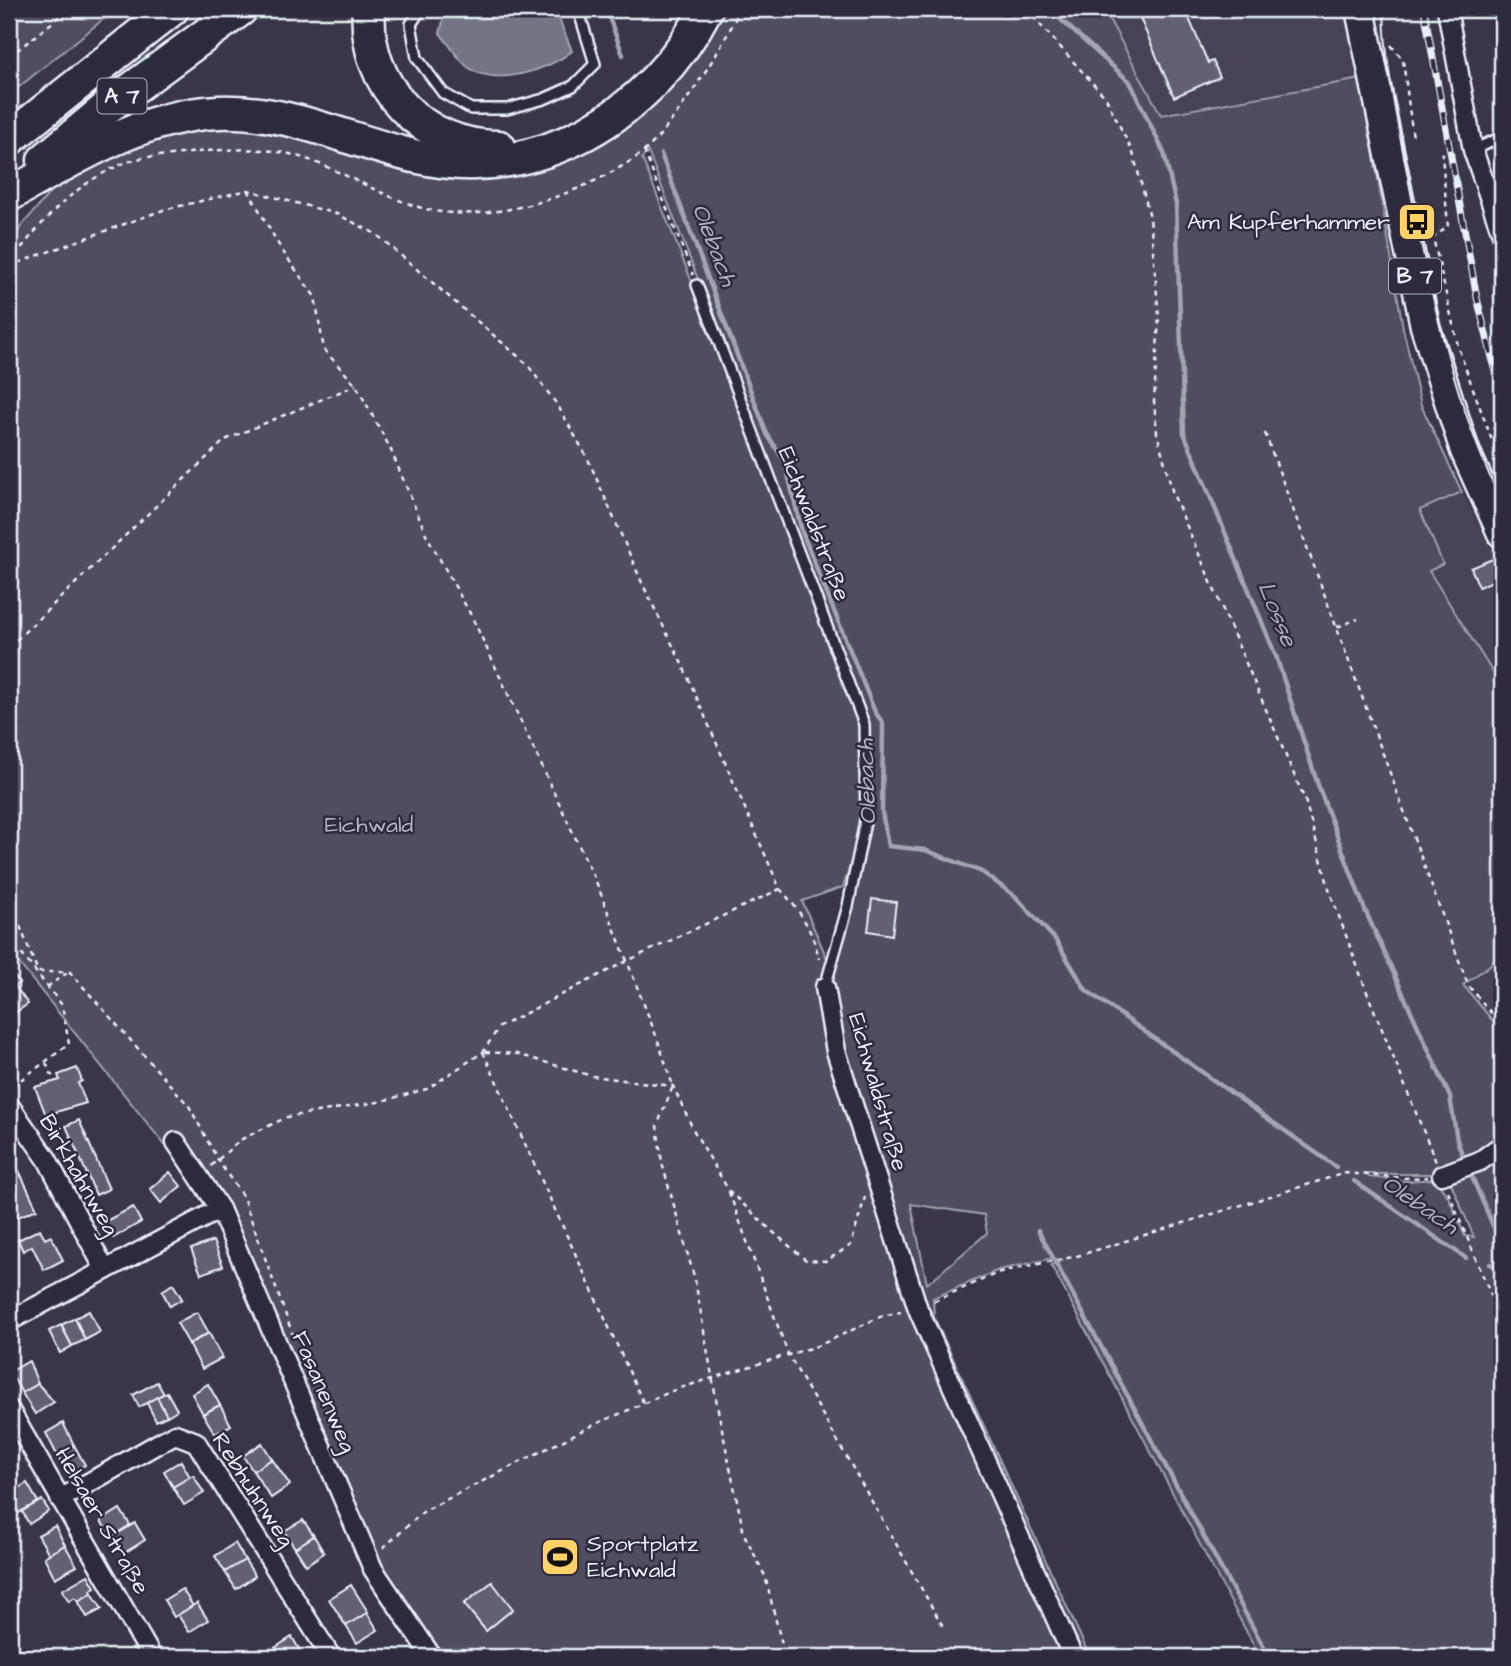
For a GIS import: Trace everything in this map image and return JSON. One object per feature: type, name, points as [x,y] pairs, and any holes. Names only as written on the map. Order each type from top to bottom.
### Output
[{"type":"highway","name":"A 7","points":[[9,193],[110,105],[241,9]]},
{"type":"highway","points":[[369,9],[368,31],[377,70],[398,102],[422,123],[448,138],[485,147],[528,143],[593,118],[647,75],[677,39],[694,9]]},
{"type":"highway","points":[[9,193],[126,132],[160,121],[206,113],[249,112],[282,117],[416,157],[446,163],[478,164],[533,156],[598,127],[637,99],[670,64],[706,9]]},
{"type":"highway","name":"A 7","points":[[9,139],[162,15]]},
{"type":"main road","name":"B 7","points":[[1360,9],[1425,326],[1465,451],[1502,533]]},
{"type":"street","points":[[1447,9],[1473,150],[1498,207],[1502,234]]},
{"type":"street","name":"Eichwaldstraße","points":[[825,987],[836,1051],[918,1309],[1073,1657]]},
{"type":"street","name":"Birkhahnweg","points":[[9,1105],[47,1159],[105,1270]]},
{"type":"street","name":"Fasanenweg","points":[[176,1142],[220,1209],[373,1569],[432,1657]]},
{"type":"street","points":[[1442,1175],[1480,1161],[1502,1144]]},
{"type":"street","points":[[9,1321],[220,1209]]},
{"type":"street","name":"Helsaer Straße","points":[[9,1409],[152,1657]]},
{"type":"street","name":"Rebhuhnweg","points":[[60,1499],[176,1434],[196,1442],[331,1657]]},
{"type":"lane","points":[[421,9],[411,24],[417,58],[443,93],[471,109],[507,109],[544,99],[573,86],[596,64],[578,9]]},
{"type":"lane","points":[[1473,150],[1502,137]]},
{"type":"lane","name":"Eichwaldstraße","points":[[697,285],[864,724],[866,817],[848,906],[825,987]]},
{"type":"path","points":[[9,57],[69,9]]},
{"type":"path","points":[[9,265],[36,226],[73,193],[129,162],[207,150],[289,154],[422,208],[462,214],[524,206],[576,189],[644,151],[694,86],[735,22],[739,9]]},
{"type":"path","points":[[1026,9],[1106,98],[1133,153],[1150,217],[1159,317],[1155,411],[1157,433],[1172,494],[1305,800],[1340,918],[1502,1322]]},
{"type":"path","points":[[1386,41],[1403,60],[1413,138]]},
{"type":"path","points":[[1433,238],[1448,227],[1442,154],[1473,150]]},
{"type":"path","points":[[644,151],[697,285]]},
{"type":"path","points":[[9,265],[163,211],[247,190],[337,215],[376,234],[527,364],[558,406],[588,459],[643,585],[683,666],[780,890],[797,908],[815,939],[825,987]]},
{"type":"path","points":[[247,190],[281,249],[314,297],[324,350],[356,385],[390,448],[427,536],[472,617],[597,884],[673,1086],[694,1131],[729,1192],[788,1354],[945,1630]]},
{"type":"path","points":[[1432,233],[1459,350],[1502,468]]},
{"type":"path","points":[[9,647],[225,440],[356,385]]},
{"type":"path","points":[[1265,433],[1468,985],[1502,1026]]},
{"type":"path","points":[[1337,627],[1358,619]]},
{"type":"path","points":[[198,1175],[219,1162],[240,1140],[287,1117],[378,1102],[427,1089],[484,1052],[499,1027],[625,961],[780,890]]},
{"type":"path","points":[[9,898],[38,972]]},
{"type":"path","points":[[9,937],[62,1005],[69,1044],[9,1090]]},
{"type":"path","points":[[38,972],[70,972],[189,1106],[219,1162]]},
{"type":"path","points":[[47,987],[70,972]]},
{"type":"path","points":[[484,1052],[517,1054],[592,1076],[673,1086]]},
{"type":"path","points":[[484,1052],[643,1404]]},
{"type":"path","points":[[45,1061],[55,1082]]},
{"type":"path","points":[[673,1086],[657,1126],[662,1163],[695,1280],[744,1534],[765,1576],[785,1657]]},
{"type":"path","points":[[373,1569],[388,1540],[424,1511],[589,1427],[712,1376],[820,1345],[882,1316],[918,1309],[1000,1272],[1058,1261],[1345,1173],[1405,1178],[1442,1175]]},
{"type":"path","points":[[729,1192],[806,1260],[826,1261],[851,1245],[867,1186],[877,1177]]},
{"type":"shaded area","points":[[1100,9],[1346,9],[1361,79],[1161,115],[1108,17]]},
{"type":"shaded area","points":[[1462,492],[1502,569],[1502,687],[1428,571],[1420,510]]},
{"type":"shaded area","points":[[1502,947],[1502,1032],[1462,985],[1490,965]]},
{"type":"green space","points":[[9,9],[116,9],[9,95]]},
{"type":"green space","name":"Eichwald","points":[[710,9],[1100,9],[1108,17],[1161,115],[1361,79],[1403,328],[1421,405],[1462,492],[1420,510],[1443,564],[1429,571],[1502,687],[1502,947],[1490,965],[1463,985],[1502,1032],[1502,1136],[1488,1148],[1502,1175],[1502,1657],[1260,1657],[1051,1265],[1059,1262],[1053,1258],[999,1270],[933,1298],[934,1317],[1090,1657],[426,1657],[370,1571],[213,1205],[9,951],[9,241],[61,179],[91,159],[215,121],[359,149],[568,151]],"holes":[[[648,152],[868,724],[870,789],[864,849],[832,970],[802,901],[843,887],[858,827],[862,765],[861,724],[704,312],[642,158]],[[1366,1174],[1437,1174],[1450,1181],[1474,1237],[1465,1236],[1448,1196],[1434,1179],[1406,1181],[1369,1177]],[[911,1204],[984,1215],[987,1233],[927,1284]]]},
{"type":"water","points":[[446,9],[555,9],[572,51],[550,64],[522,74],[480,74],[465,65],[440,33]]},
{"type":"building","points":[[1136,9],[1185,9],[1208,63],[1213,61],[1220,77],[1174,97]]},
{"type":"building","points":[[1495,558],[1502,577],[1479,587],[1471,568]]},
{"type":"building","points":[[872,899],[896,902],[892,935],[868,931]]},
{"type":"building","points":[[11,971],[19,983],[15,986],[28,1004],[13,1014],[9,1012]]},
{"type":"building","points":[[77,1068],[82,1081],[78,1083],[86,1103],[46,1115],[35,1087],[60,1080],[58,1075]]},
{"type":"building","points":[[79,1120],[109,1189],[96,1195],[66,1126]]},
{"type":"building","points":[[9,1148],[21,1175],[9,1181]]},
{"type":"building","points":[[170,1172],[181,1186],[161,1203],[150,1189]]},
{"type":"building","points":[[21,1175],[37,1209],[16,1218],[9,1203],[9,1181]]},
{"type":"building","points":[[133,1207],[141,1222],[113,1238],[104,1222]]},
{"type":"building","points":[[40,1229],[45,1239],[51,1236],[63,1260],[44,1270],[32,1246],[23,1251],[18,1240]]},
{"type":"building","points":[[213,1241],[223,1266],[201,1274],[191,1249]]},
{"type":"building","points":[[173,1284],[182,1299],[170,1306],[162,1291]]},
{"type":"building","points":[[89,1311],[100,1332],[85,1340],[75,1318]]},
{"type":"building","points":[[197,1312],[209,1333],[189,1344],[177,1323]]},
{"type":"building","points":[[75,1318],[85,1340],[72,1346],[61,1325]]},
{"type":"building","points":[[61,1325],[72,1346],[60,1353],[49,1331]]},
{"type":"building","points":[[209,1333],[222,1358],[202,1369],[189,1344]]},
{"type":"building","points":[[29,1361],[38,1384],[22,1393],[10,1372]]},
{"type":"building","points":[[157,1382],[164,1394],[139,1407],[133,1395]]},
{"type":"building","points":[[38,1384],[54,1402],[35,1414],[22,1393]]},
{"type":"building","points":[[208,1384],[220,1405],[203,1414],[192,1394]]},
{"type":"building","points":[[167,1392],[177,1410],[167,1416],[157,1397]]},
{"type":"building","points":[[157,1397],[167,1416],[156,1421],[147,1403]]},
{"type":"building","points":[[220,1405],[231,1425],[215,1434],[203,1414]]},
{"type":"building","points":[[63,1423],[74,1445],[57,1455],[46,1433]]},
{"type":"building","points":[[262,1443],[272,1459],[253,1471],[243,1456]]},
{"type":"building","points":[[74,1445],[85,1465],[68,1475],[57,1455]]},
{"type":"building","points":[[272,1459],[290,1485],[271,1498],[253,1471]]},
{"type":"building","points":[[181,1461],[190,1477],[173,1487],[164,1471]]},
{"type":"building","points":[[193,1475],[204,1493],[184,1505],[173,1487]]},
{"type":"building","points":[[27,1483],[38,1502],[17,1514],[9,1499],[13,1496],[11,1493]]},
{"type":"building","points":[[42,1500],[49,1511],[29,1524],[22,1511]]},
{"type":"building","points":[[120,1509],[130,1525],[111,1537],[101,1521]]},
{"type":"building","points":[[303,1520],[314,1536],[295,1548],[284,1531]]},
{"type":"building","points":[[135,1523],[145,1540],[124,1553],[114,1536]]},
{"type":"building","points":[[55,1526],[65,1545],[49,1554],[38,1535]]},
{"type":"building","points":[[314,1536],[324,1553],[306,1565],[295,1548]]},
{"type":"building","points":[[235,1543],[245,1560],[225,1572],[215,1556]]},
{"type":"building","points":[[65,1545],[77,1566],[55,1578],[44,1557]]},
{"type":"building","points":[[245,1560],[255,1576],[236,1589],[225,1572]]},
{"type":"building","points":[[88,1575],[95,1587],[91,1590],[92,1593],[78,1601],[75,1597],[69,1601],[62,1590]]},
{"type":"building","points":[[492,1582],[513,1609],[486,1631],[464,1604]]},
{"type":"building","points":[[351,1585],[368,1612],[346,1626],[329,1599]]},
{"type":"building","points":[[182,1589],[193,1606],[174,1617],[164,1600]]},
{"type":"building","points":[[92,1593],[102,1609],[87,1617],[78,1601]]},
{"type":"building","points":[[197,1603],[208,1620],[189,1632],[178,1615]]},
{"type":"building","points":[[367,1613],[378,1630],[357,1643],[346,1626]]},
{"type":"building","points":[[292,1637],[302,1654],[297,1657],[278,1657],[273,1649]]},
{"type":"waterway","name":"Olebach","points":[[606,9],[623,55]]},
{"type":"waterway","name":"Losse","points":[[1049,9],[1130,82],[1164,153],[1176,204],[1184,433],[1276,656],[1319,788],[1365,910],[1450,1097],[1457,1140],[1465,1162]]},
{"type":"waterway","name":"Olebach","points":[[661,154],[767,434],[785,462],[802,532],[875,712],[883,723],[882,812],[888,846],[925,850],[982,872],[1015,896],[1055,939],[1086,990],[1336,1167]]},
{"type":"waterway","name":"Losse","points":[[1469,1170],[1502,1246]]},
{"type":"waterway","name":"Olebach","points":[[1354,1181],[1466,1258]]},
{"type":"waterway","points":[[1038,1230],[1269,1657]]},
{"type":"waterway","name":"Olebach","points":[[1490,1264],[1502,1268]]},
{"type":"tram line","points":[[1384,9],[1392,93],[1434,302],[1456,384],[1502,503]]},
{"type":"railway","points":[[1424,9],[1477,298],[1502,398]]},
{"type":"place","name":"Am Kupferhammer","points":[[1417,222]]},
{"type":"place","name":"Sportplatz Eichwald","points":[[560,1557]]}]
